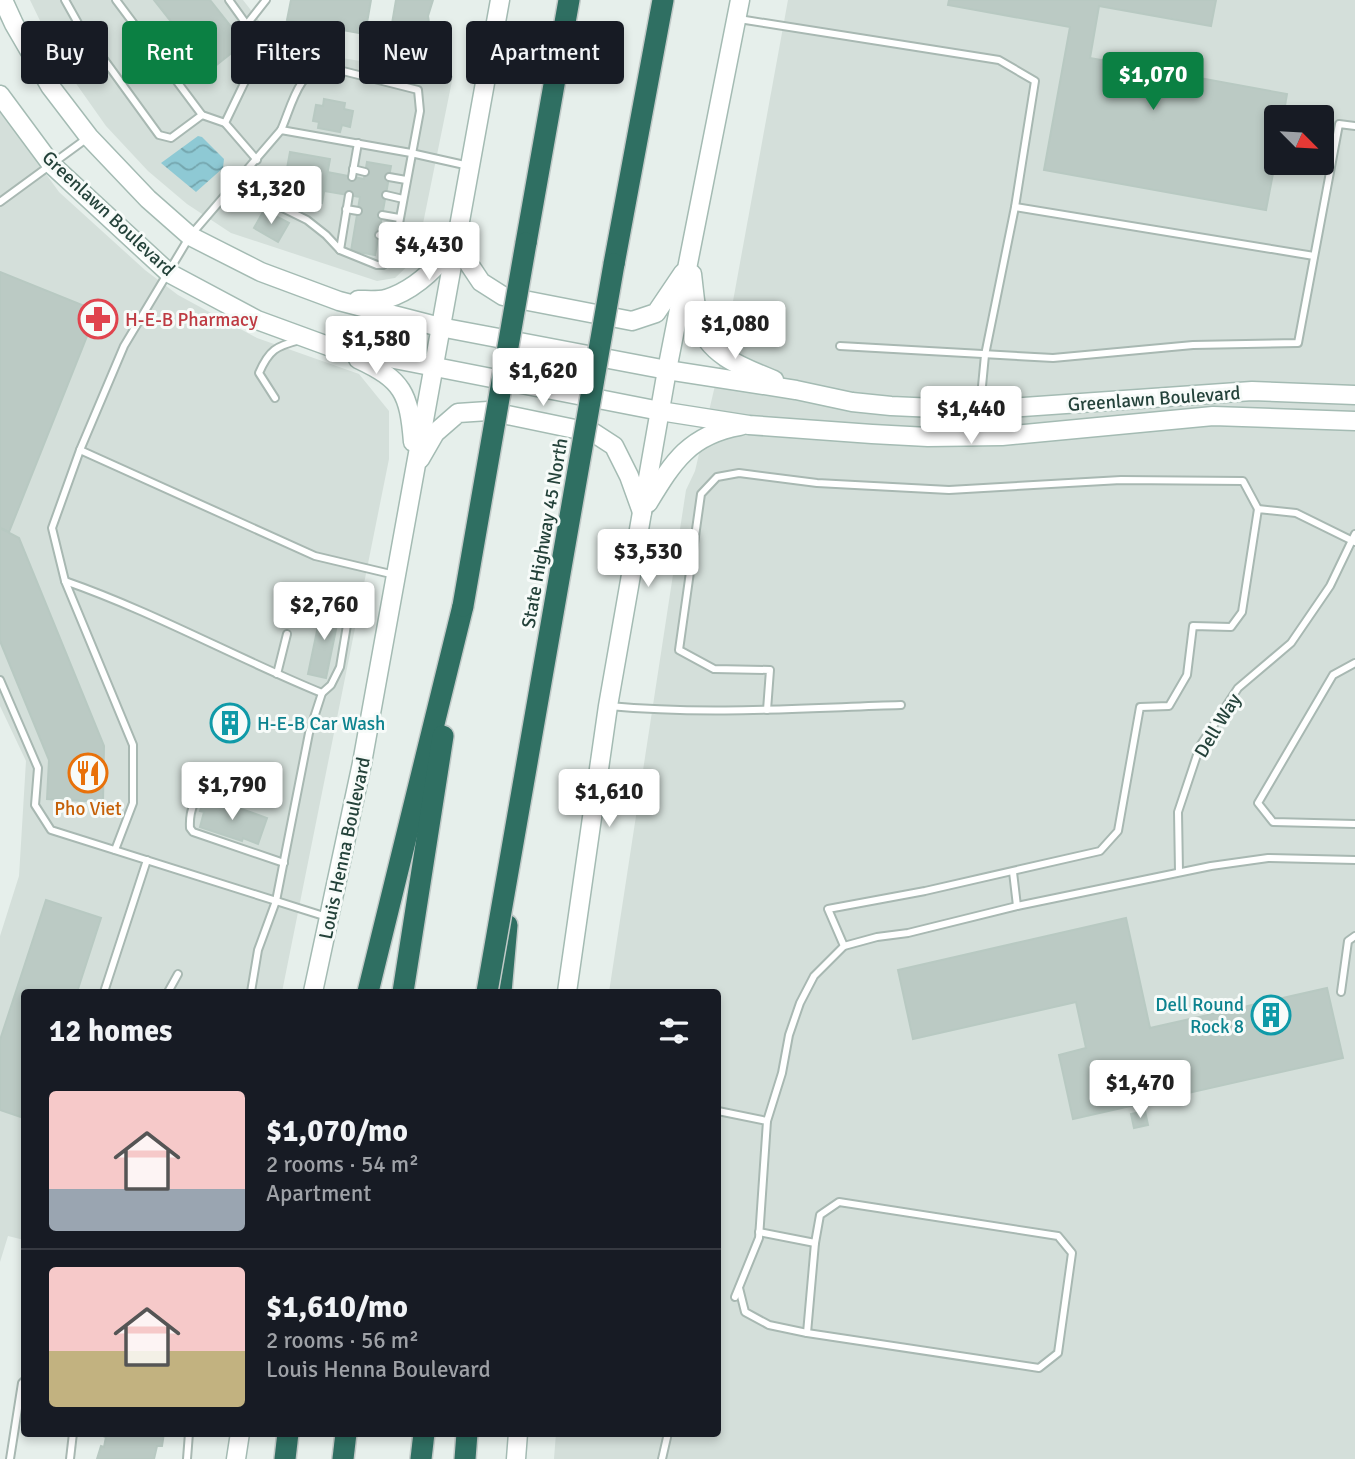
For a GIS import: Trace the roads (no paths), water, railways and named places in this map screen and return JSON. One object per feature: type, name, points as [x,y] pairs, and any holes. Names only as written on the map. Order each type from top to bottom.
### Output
[{"type":"highway","points":[[403,989],[463,606],[569,0]]},
{"type":"highway","name":"State Highway 45 North","points":[[488,989],[614,264],[663,0]]},
{"type":"highway","points":[[369,989],[463,606]]},
{"type":"highway","points":[[501,989],[520,800]]},
{"type":"highway","points":[[285,1459],[288,1437]]},
{"type":"highway","points":[[343,1459],[346,1437]]},
{"type":"highway","points":[[421,1459],[424,1437]]},
{"type":"highway","points":[[465,1459],[467,1437]]},
{"type":"main road","name":"Greenlawn Boulevard","points":[[3,0],[50,86],[89,137],[148,199],[190,236],[261,272],[338,301],[440,327],[667,370],[878,405],[980,410],[1252,391],[1355,395]]},
{"type":"main road","name":"Louis Henna Boulevard","points":[[314,989],[362,763],[500,0]]},
{"type":"main road","points":[[566,989],[608,706],[642,512],[667,370],[740,0]]},
{"type":"main road","name":"Greenlawn Boulevard","points":[[0,95],[51,164],[169,273],[257,320],[328,346],[660,411],[749,425],[928,437],[1002,436],[1213,416],[1355,421]]},
{"type":"main road","points":[[338,301],[385,299],[412,286],[435,270],[455,243],[481,282],[503,296],[632,321],[656,313],[690,261]]},
{"type":"main road","points":[[690,261],[700,324],[708,342],[730,361],[796,390]]},
{"type":"main road","points":[[328,346],[385,372],[403,392],[411,417],[415,467]]},
{"type":"main road","points":[[928,437],[957,432],[975,420],[980,410]]},
{"type":"main road","points":[[415,467],[435,433],[458,413],[488,411],[594,433],[614,446],[629,475],[642,512]]},
{"type":"main road","points":[[642,512],[671,465],[689,447],[727,429],[749,425]]},
{"type":"main road","points":[[236,1459],[239,1437]]},
{"type":"main road","points":[[516,1459],[518,1437]]},
{"type":"lane","points":[[65,0],[79,25],[159,135],[171,138],[202,115]]},
{"type":"lane","points":[[116,0],[202,115],[225,123],[257,160]]},
{"type":"lane","points":[[229,0],[245,21]]},
{"type":"lane","points":[[250,21],[266,4],[266,0]]},
{"type":"lane","points":[[737,19],[999,60],[1035,80],[1015,207],[985,355],[980,410]]},
{"type":"lane","points":[[115,850],[133,803],[133,745],[65,582],[52,528],[80,450],[124,346],[190,236],[281,130],[307,74],[317,67],[327,67],[418,90],[419,111],[393,256],[383,265],[340,250],[307,220],[236,185]]},
{"type":"lane","points":[[225,123],[244,84]]},
{"type":"lane","points":[[840,346],[1054,358],[1193,345],[1298,343],[1339,124],[1355,126]]},
{"type":"lane","points":[[281,130],[469,166]]},
{"type":"lane","points":[[0,202],[89,137]]},
{"type":"lane","points":[[358,143],[352,173],[365,172]]},
{"type":"lane","points":[[389,177],[406,180]]},
{"type":"lane","points":[[340,250],[348,195]]},
{"type":"lane","points":[[386,195],[403,199]]},
{"type":"lane","points":[[1015,207],[1314,256]]},
{"type":"lane","points":[[346,209],[358,211]]},
{"type":"lane","points":[[382,215],[399,218]]},
{"type":"lane","points":[[343,229],[354,230]]},
{"type":"lane","points":[[379,235],[396,238]]},
{"type":"lane","points":[[275,398],[260,373],[266,357],[281,345],[306,338]]},
{"type":"lane","points":[[80,450],[315,556],[397,576]]},
{"type":"lane","points":[[766,710],[770,670],[714,669],[679,650],[701,494],[717,477],[738,473],[803,482],[949,490],[1121,480],[1243,481],[1258,509],[1242,612],[1231,627],[1193,626],[1187,675],[1169,706],[1140,707],[1118,831],[1100,851],[1013,872],[828,909],[844,946]]},
{"type":"lane","points":[[1258,509],[1296,513],[1354,542]]},
{"type":"lane","name":"Dell Way","points":[[1179,872],[1178,812],[1200,746],[1238,688],[1291,643],[1330,586],[1354,542],[1355,534]]},
{"type":"lane","points":[[65,582],[116,599],[322,693]]},
{"type":"lane","points":[[252,989],[258,950],[276,901],[309,733],[322,693],[331,685],[341,667],[351,601],[337,593],[313,591],[303,594]]},
{"type":"lane","points":[[277,674],[287,634]]},
{"type":"lane","points":[[1355,663],[1333,675],[1258,803],[1273,822],[1355,824]]},
{"type":"lane","points":[[0,680],[38,768],[35,805],[51,830],[328,918]]},
{"type":"lane","points":[[608,706],[650,710],[766,710],[901,705]]},
{"type":"lane","points":[[244,795],[206,788],[198,795],[193,806],[190,828],[194,832],[284,863]]},
{"type":"lane","points":[[735,1297],[759,1232],[767,1121],[782,1073],[789,1035],[800,1003],[814,976],[844,946],[1179,872],[1268,858],[1355,860]]},
{"type":"lane","points":[[105,989],[147,860]]},
{"type":"lane","points":[[1013,872],[1017,906]]},
{"type":"lane","points":[[1341,992],[1348,941],[1355,936]]},
{"type":"lane","points":[[170,989],[178,974]]},
{"type":"lane","points":[[721,1112],[767,1121]]},
{"type":"lane","points":[[739,1288],[745,1312],[769,1325],[807,1333],[1039,1368],[1058,1353],[1072,1253],[1058,1236],[839,1202],[820,1215],[807,1333]]},
{"type":"lane","points":[[759,1232],[816,1243]]},
{"type":"lane","points":[[10,1459],[21,1389]]},
{"type":"lane","points":[[70,1459],[73,1437]]},
{"type":"lane","points":[[187,1459],[189,1437]]},
{"type":"lane","points":[[663,1459],[667,1437]]},
{"type":"water","points":[[198,136],[224,159],[223,168],[196,192],[161,163]]},
{"type":"place","name":"H-E-B Pharmacy","points":[[98,319]]},
{"type":"place","name":"H-E-B Car Wash","points":[[230,723]]},
{"type":"place","name":"Pho Viet","points":[[88,773]]},
{"type":"place","name":"Dell Round Rock 8","points":[[1271,1015]]}]
